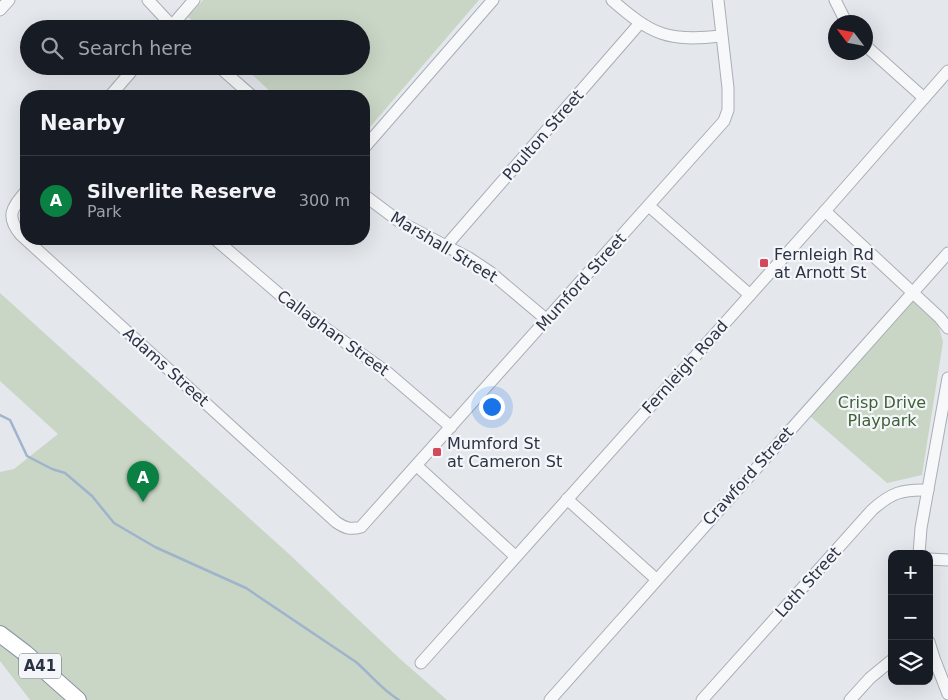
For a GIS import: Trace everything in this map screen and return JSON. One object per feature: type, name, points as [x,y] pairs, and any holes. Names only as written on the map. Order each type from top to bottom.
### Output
[{"type":"highway","name":"A41","points":[[0,634],[25,653],[78,700]]},
{"type":"street","points":[[0,10],[9,0]]},
{"type":"street","points":[[148,0],[165,20]]},
{"type":"street","points":[[178,20],[194,0]]},
{"type":"street","points":[[370,141],[493,0]]},
{"type":"street","points":[[612,0],[640,23],[654,32],[668,37],[698,39],[721,36]]},
{"type":"street","name":"Mumford Street","points":[[352,529],[361,527],[368,521],[724,121],[728,110],[728,100],[718,0]]},
{"type":"street","points":[[835,0],[842,15]]},
{"type":"street","name":"Poulton Street","points":[[446,246],[640,23]]},
{"type":"street","points":[[873,52],[924,98]]},
{"type":"street","name":"Fernleigh Road","points":[[421,663],[948,71]]},
{"type":"street","points":[[115,90],[128,75]]},
{"type":"street","points":[[228,75],[245,90]]},
{"type":"street","name":"Adams Street","points":[[20,199],[12,210],[12,219],[20,233]]},
{"type":"street","name":"Marshall Street","points":[[370,199],[400,222],[469,258],[490,272],[547,320]]},
{"type":"street","points":[[649,206],[750,295]]},
{"type":"street","points":[[825,211],[913,292],[948,328]]},
{"type":"street","name":"Adams Street","points":[[33,245],[336,522],[343,527],[352,529]]},
{"type":"street","name":"Callaghan Street","points":[[222,245],[286,300],[388,373],[450,427]]},
{"type":"street","name":"Crawford Street","points":[[550,700],[948,253]]},
{"type":"street","points":[[919,550],[928,490],[943,441],[948,378]]},
{"type":"street","points":[[417,466],[515,556]]},
{"type":"street","name":"Loth Street","points":[[702,700],[872,510],[890,496],[900,492],[910,489],[928,490]]},
{"type":"street","points":[[567,499],[656,579]]},
{"type":"street","points":[[933,559],[948,560]]},
{"type":"street","points":[[933,652],[948,692]]},
{"type":"street","points":[[850,700],[870,678],[888,663]]},
{"type":"green space","points":[[203,0],[479,0],[370,127],[370,90],[269,90],[253,75],[370,75],[370,20],[192,20],[188,17]]},
{"type":"green space","points":[[0,293],[289,554],[399,658],[447,700],[30,700],[0,661],[0,472],[14,469],[58,434],[0,381]]},
{"type":"green space","name":"Crisp Drive Playpark","points":[[913,300],[937,320],[943,342],[922,475],[887,483],[810,416]]},
{"type":"waterway","points":[[0,415],[10,420],[27,456],[52,469],[65,473],[92,496],[114,523],[155,547],[246,588],[356,662],[382,687],[399,700]]},
{"type":"place","name":"Fernleigh Rd at Arnott St","points":[[764,263]]},
{"type":"place","name":"Mumford St at Cameron St","points":[[437,452]]},
{"type":"place","name":"Silverlite Reserve","points":[[143,502]]}]
